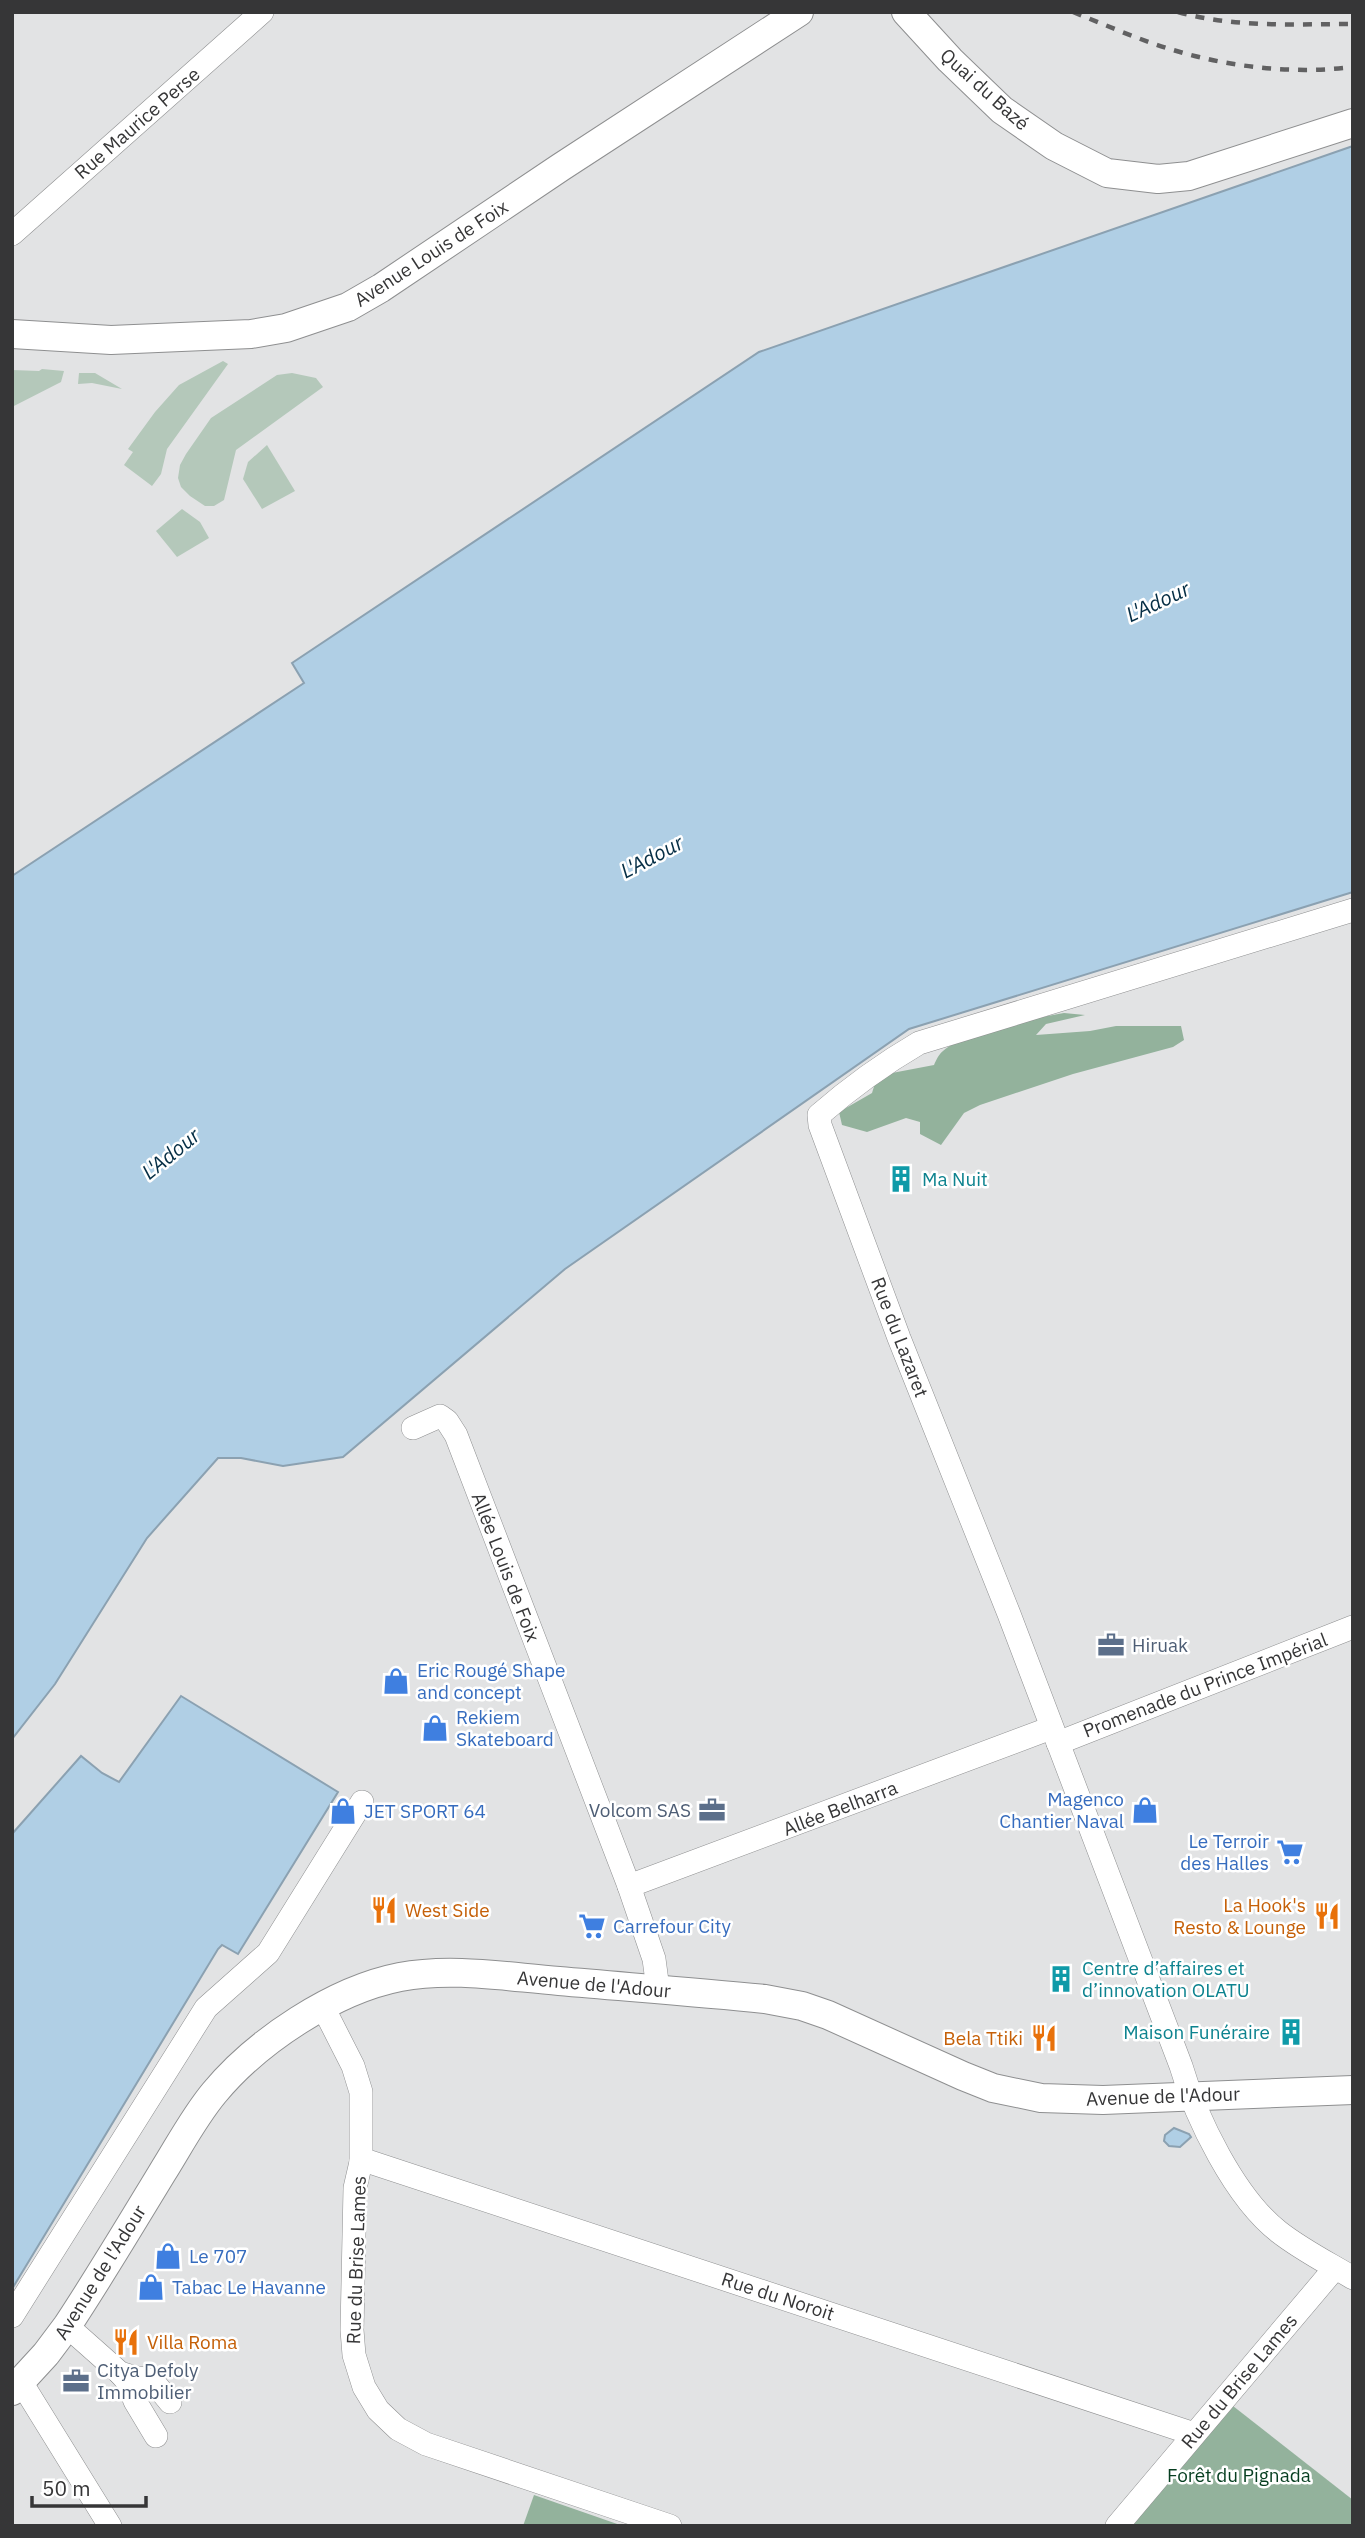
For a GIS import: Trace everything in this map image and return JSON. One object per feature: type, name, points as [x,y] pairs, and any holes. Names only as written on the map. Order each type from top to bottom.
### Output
[{"type":"main road","name":"Avenue Louis de Foix","points":[[12,334],[111,340],[251,334],[286,328],[348,307],[381,288],[799,12]]},
{"type":"main road","name":"Quai du Bazé","points":[[906,12],[950,60],[1002,110],[1054,146],[1107,173],[1157,179],[1189,176],[1353,123]]},
{"type":"main road","name":"Avenue de l'Adour","points":[[17,2386],[67,2326],[212,2095],[262,2046],[323,2007],[376,1983],[426,1974],[496,1976],[765,1999],[802,2006],[861,2029],[963,2076],[1012,2093],[1060,2100],[1353,2090]]},
{"type":"street","name":"Rue Maurice Perse","points":[[12,234],[262,12]]},
{"type":"street","name":"Rue du Lazaret","points":[[1344,2272],[1277,2231],[1257,2210],[1219,2154],[1190,2096],[1181,2066],[1009,1614],[899,1338],[820,1125],[819,1115],[891,1059],[919,1043],[1353,910]]},
{"type":"street","name":"Allée Louis de Foix","points":[[413,1428],[440,1416],[447,1420],[456,1435],[629,1886],[654,1959],[658,1989]]},
{"type":"street","name":"Promenade du Prince Impérial","points":[[1055,1735],[1353,1628]]},
{"type":"street","name":"Allée Belharra","points":[[629,1886],[1055,1735]]},
{"type":"street","points":[[12,2316],[206,2008],[268,1953],[362,1802]]},
{"type":"street","name":"Rue du Brise Lames","points":[[323,2007],[347,2053],[358,2079],[360,2092],[361,2162],[355,2188],[352,2330],[354,2355],[364,2387],[378,2410],[398,2429],[426,2444],[670,2526]]},
{"type":"street","name":"Rue du Noroit","points":[[361,2162],[370,2162],[1194,2434]]},
{"type":"street","name":"Rue du Brise Lames","points":[[1117,2526],[1194,2434],[1344,2272]]},
{"type":"street","points":[[67,2326],[120,2372],[156,2436]]},
{"type":"street","points":[[120,2372],[152,2380],[170,2402]]},
{"type":"street","points":[[17,2386],[110,2526]]},
{"type":"green space","points":[[223,361],[228,364],[167,449],[161,474],[152,486],[124,465],[133,452],[128,449],[179,385]]},
{"type":"green space","points":[[12,370],[64,371],[61,382],[12,407]]},
{"type":"green space","points":[[79,373],[95,373],[122,389],[92,383],[78,384]]},
{"type":"green space","points":[[292,373],[316,378],[323,387],[236,450],[224,500],[214,506],[205,506],[190,496],[181,487],[178,478],[180,465],[211,418],[277,375]]},
{"type":"green space","points":[[267,445],[295,491],[262,509],[243,479],[248,462]]},
{"type":"green space","points":[[182,509],[200,522],[209,538],[177,557],[156,531]]},
{"type":"green space","points":[[1064,1013],[1085,1015],[1046,1024],[1036,1035],[1116,1026],[1181,1026],[1184,1040],[1173,1047],[1073,1074],[980,1105],[964,1113],[941,1145],[920,1134],[920,1122],[906,1118],[867,1132],[842,1125],[839,1112],[872,1093],[876,1080],[892,1073],[934,1065],[942,1052],[967,1037]]},
{"type":"green space","name":"Forêt du Pignada","points":[[1233,2406],[1353,2500],[1353,2526],[1130,2526]]},
{"type":"green space","points":[[534,2495],[623,2526],[523,2526]]},
{"type":"water","name":"L'Adour","points":[[1353,146],[1353,892],[909,1029],[565,1269],[343,1457],[283,1466],[241,1458],[218,1458],[147,1538],[55,1684],[12,1739],[12,876],[304,683],[292,663],[759,352]]},
{"type":"water","points":[[181,1696],[338,1792],[238,1954],[222,1945],[218,1949],[12,2289],[12,1834],[81,1756],[102,1773],[119,1782]]},
{"type":"water","points":[[1174,2128],[1191,2137],[1180,2147],[1169,2146],[1164,2141],[1165,2135]]},
{"type":"railway","points":[[1073,12],[1153,44],[1201,58],[1288,70],[1353,67]]},
{"type":"railway","points":[[1178,12],[1243,23],[1353,24]]},
{"type":"place","name":"Ma Nuit","points":[[901,1179]]},
{"type":"place","name":"Hiruak","points":[[1111,1645]]},
{"type":"place","name":"Eric Rougé Shape and concept","points":[[396,1681]]},
{"type":"place","name":"Rekiem Skateboard","points":[[435,1728]]},
{"type":"place","name":"Volcom SAS","points":[[712,1810]]},
{"type":"place","name":"Magenco Chantier Naval","points":[[1145,1810]]},
{"type":"place","name":"JET SPORT 64","points":[[343,1811]]},
{"type":"place","name":"Le Terroir des Halles","points":[[1290,1852]]},
{"type":"place","name":"West Side","points":[[384,1910]]},
{"type":"place","name":"La Hook's Resto & Lounge","points":[[1327,1916]]},
{"type":"place","name":"Carrefour City","points":[[592,1926]]},
{"type":"place","name":"Centre d’affaires et d’innovation OLATU","points":[[1061,1979]]},
{"type":"place","name":"Maison Funéraire","points":[[1291,2032]]},
{"type":"place","name":"Bela Ttiki","points":[[1044,2038]]},
{"type":"place","name":"Le 707","points":[[168,2256]]},
{"type":"place","name":"Tabac Le Havanne","points":[[151,2287]]},
{"type":"place","name":"Villa Roma","points":[[126,2342]]},
{"type":"place","name":"Citya Defoly Immobilier","points":[[76,2381]]}]
